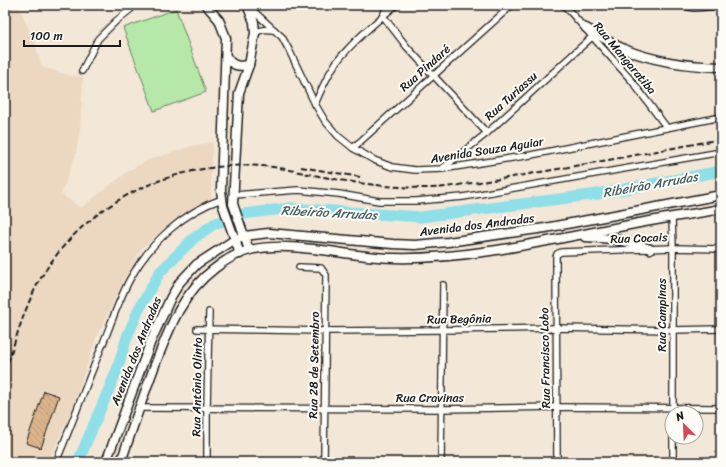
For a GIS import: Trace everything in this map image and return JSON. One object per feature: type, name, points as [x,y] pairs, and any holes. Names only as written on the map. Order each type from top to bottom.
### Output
[{"type":"main road","points":[[206,5],[214,13],[226,38],[223,202],[233,237],[240,254]]},
{"type":"main road","points":[[248,5],[254,22],[255,33],[249,64],[238,102],[233,204],[249,250]]},
{"type":"main road","points":[[586,28],[624,49],[653,59],[688,66],[721,67]]},
{"type":"main road","points":[[226,56],[229,61],[236,66],[241,67],[249,64]]},
{"type":"main road","name":"Avenida dos Andradas","points":[[106,462],[151,342],[171,297],[180,282],[197,264],[233,237],[243,233],[278,234],[415,245],[475,239],[545,228],[721,195]]},
{"type":"main road","name":"Avenida dos Andradas","points":[[121,462],[138,408],[176,315],[190,292],[206,275],[215,268],[249,250],[285,247],[374,257],[414,258],[449,256],[499,249],[721,209]]},
{"type":"main road","points":[[572,236],[610,238],[630,241],[650,249]]},
{"type":"street","points":[[82,72],[98,39],[116,21],[132,9],[134,5]]},
{"type":"street","name":"Avenida Souza Aguiar","points":[[248,5],[282,37],[315,104],[325,121],[338,136],[353,148],[374,160],[392,167],[415,170],[442,169],[531,155],[721,117]]},
{"type":"street","points":[[383,16],[387,5]]},
{"type":"street","points":[[315,104],[327,78],[345,52],[396,5]]},
{"type":"street","name":"Rua Pindaré","points":[[353,148],[512,5]]},
{"type":"street","name":"Rua Mangaratiba","points":[[564,5],[632,80],[666,128]]},
{"type":"street","points":[[680,5],[694,8],[721,6]]},
{"type":"street","points":[[383,16],[407,47],[487,133]]},
{"type":"street","points":[[255,33],[265,29],[274,30]]},
{"type":"street","name":"Rua Turiassu","points":[[442,169],[487,133],[593,36]]},
{"type":"street","points":[[234,195],[298,190],[379,200],[416,201],[463,197],[721,152]]},
{"type":"street","points":[[56,462],[107,333],[129,280],[135,270],[150,250],[176,225],[193,212],[223,202]]},
{"type":"street","name":"Rua Campinas","points":[[672,218],[673,405]]},
{"type":"street","name":"Rua Cocais","points":[[557,254],[561,252],[673,248],[721,249]]},
{"type":"street","name":"Rua Francisco Lobo","points":[[557,254],[557,462]]},
{"type":"street","name":"Rua 28 de Setembro","points":[[299,267],[318,267],[323,270],[326,275],[324,462]]},
{"type":"street","points":[[441,462],[443,285]]},
{"type":"street","name":"Rua Antônio Olinto","points":[[207,462],[206,409],[209,312]]},
{"type":"street","name":"Rua Begônia","points":[[197,329],[326,331],[556,328],[672,330],[721,329]]},
{"type":"street","name":"Rua Cravinas","points":[[138,408],[442,409],[557,407],[664,410]]},
{"type":"street","name":"Rua Cravinas","points":[[704,409],[721,408]]},
{"type":"street","points":[[673,445],[673,462]]},
{"type":"shaded area","points":[[5,5],[18,5],[36,45],[42,67],[72,76],[83,77],[80,129],[76,154],[61,194],[81,208],[131,169],[148,160],[192,146],[213,142],[211,198],[180,216],[142,248],[123,281],[95,341],[72,409],[48,462],[5,462]]},
{"type":"green space","points":[[176,9],[206,92],[154,111],[123,28]]},
{"type":"building","points":[[44,391],[59,396],[41,448],[26,443]]},
{"type":"waterway","name":"Ribeirão Arrudas","points":[[78,462],[117,370],[127,337],[139,309],[160,272],[194,238],[214,224],[243,214],[290,208],[421,217],[598,194],[721,171]]},
{"type":"railway","points":[[5,371],[32,295],[56,256],[78,231],[104,210],[132,192],[163,179],[195,171],[228,166],[262,166],[364,184],[439,188],[515,177],[721,139]]},
{"type":"railway","points":[[301,167],[360,177]]}]
